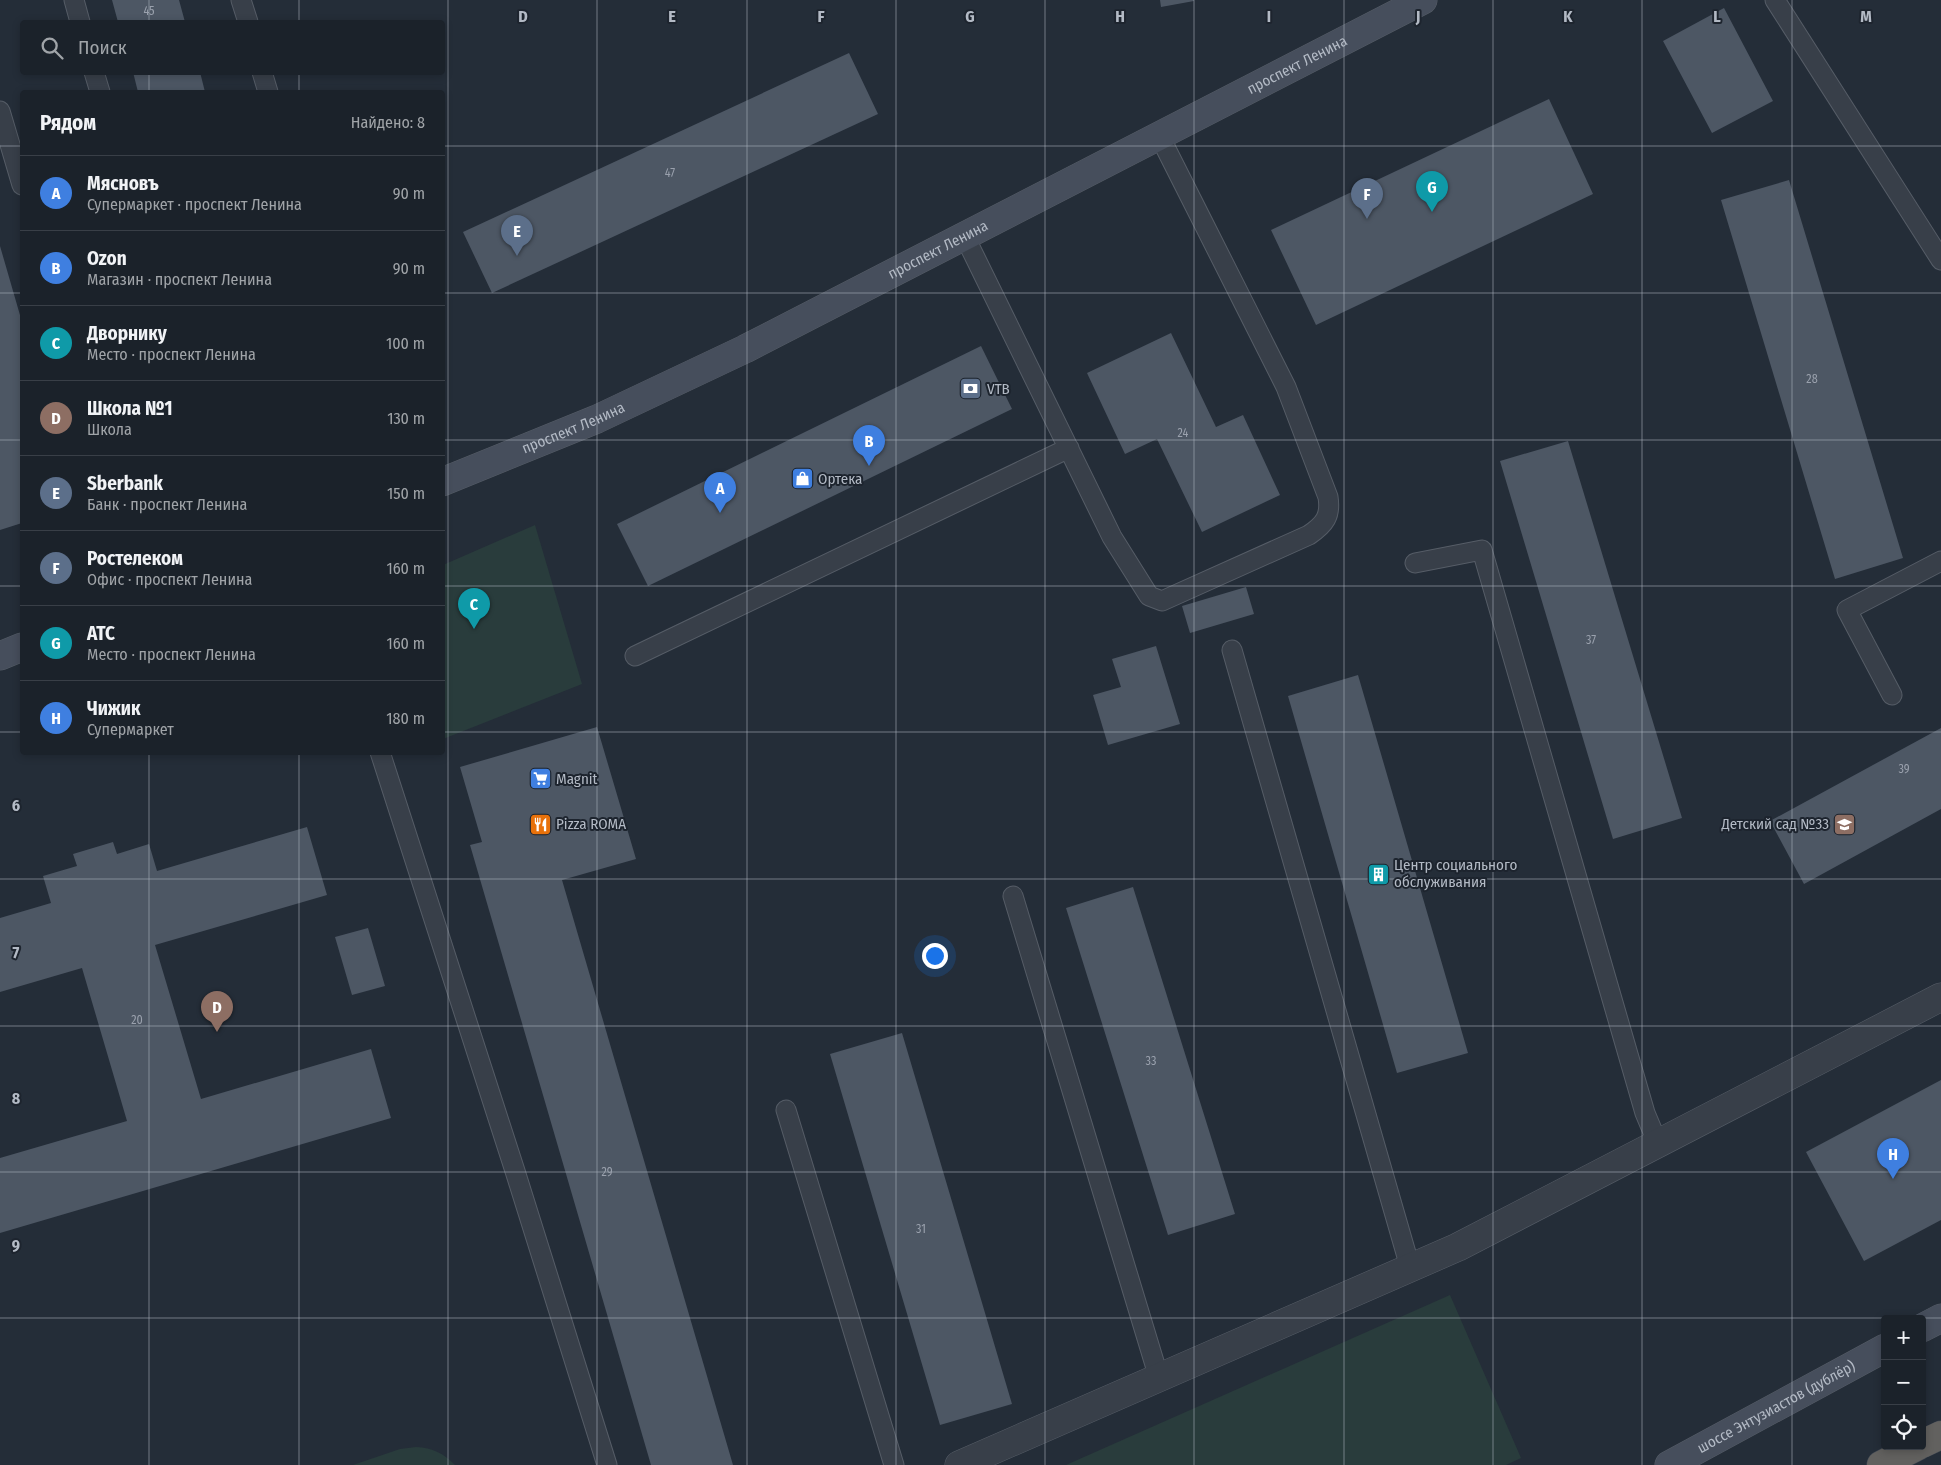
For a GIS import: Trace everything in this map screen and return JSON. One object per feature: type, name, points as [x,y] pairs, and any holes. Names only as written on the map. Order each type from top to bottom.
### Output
[{"type":"highway","points":[[1926,1442],[1941,1435]]},
{"type":"highway","points":[[1881,1465],[1910,1450]]},
{"type":"main road","name":"проспект Ленина","points":[[445,481],[614,411],[745,349],[1423,0]]},
{"type":"main road","points":[[0,656],[20,648]]},
{"type":"main road","points":[[1926,1326],[1941,1318]]},
{"type":"main road","name":"шоссе Энтузиастов (дублёр)","points":[[1669,1465],[1881,1350]]},
{"type":"street","points":[[959,1465],[1458,1247],[1941,997]]},
{"type":"lane","points":[[74,0],[79,20]]},
{"type":"lane","points":[[241,0],[247,20]]},
{"type":"lane","points":[[1775,0],[1941,260]]},
{"type":"lane","points":[[95,75],[99,90]]},
{"type":"lane","points":[[263,75],[267,90]]},
{"type":"lane","points":[[0,111],[20,178]]},
{"type":"lane","points":[[965,237],[1112,537],[1149,596],[1162,601],[1309,535],[1321,527],[1330,511],[1328,497],[1286,388],[1159,135]]},
{"type":"lane","points":[[635,656],[1069,448]]},
{"type":"lane","points":[[1415,563],[1482,550],[1644,1113],[1658,1144]]},
{"type":"lane","points":[[1892,695],[1847,610],[1941,560]]},
{"type":"lane","points":[[1232,650],[1410,1267]]},
{"type":"lane","points":[[381,755],[515,1171],[607,1465]]},
{"type":"lane","points":[[1013,896],[1159,1378]]},
{"type":"lane","points":[[786,1110],[894,1465]]},
{"type":"shaded area","points":[[535,525],[582,684],[445,738],[445,564]]},
{"type":"shaded area","points":[[1450,1295],[1521,1458],[1506,1465],[1066,1465]]},
{"type":"shaded area","points":[[416,1447],[437,1452],[455,1465],[353,1465],[400,1449]]},
{"type":"building","points":[[112,0],[179,0],[184,20],[117,20]]},
{"type":"building","points":[[1160,0],[1194,0],[1194,1],[1161,7]]},
{"type":"building","points":[[1724,8],[1773,101],[1712,133],[1663,41]]},
{"type":"building","points":[[849,53],[878,114],[492,293],[463,232]]},
{"type":"building","points":[[134,75],[201,75],[204,90],[138,90]]},
{"type":"building","points":[[1549,99],[1593,194],[1316,325],[1271,230]]},
{"type":"building","points":[[1789,180],[1903,558],[1835,579],[1721,200]]},
{"type":"building","points":[[0,246],[20,315],[20,524],[0,530]]},
{"type":"building","points":[[1171,333],[1216,427],[1243,415],[1280,495],[1202,532],[1157,439],[1125,454],[1087,373]]},
{"type":"building","points":[[981,346],[1012,409],[648,586],[617,524]]},
{"type":"building","points":[[1568,441],[1682,818],[1613,839],[1500,461]]},
{"type":"building","points":[[1246,587],[1254,614],[1190,633],[1182,606]]},
{"type":"building","points":[[1156,646],[1180,724],[1108,745],[1093,695],[1121,687],[1112,659]]},
{"type":"building","name":"Центр социального обслуживания","points":[[1358,675],[1468,1053],[1397,1073],[1288,696]]},
{"type":"building","points":[[597,727],[636,859],[562,880],[733,1465],[651,1465],[470,845],[482,842],[460,767]]},
{"type":"building","points":[[1941,728],[1941,809],[1804,884],[1770,821]]},
{"type":"building","points":[[307,827],[327,895],[155,945],[201,1099],[371,1049],[391,1118],[0,1233],[0,1158],[127,1121],[82,968],[0,992],[0,918],[51,903],[43,876],[77,866],[73,854],[113,842],[117,854],[149,844],[157,871]]},
{"type":"building","points":[[1133,887],[1235,1214],[1168,1235],[1066,908]]},
{"type":"building","points":[[368,928],[385,986],[352,995],[335,937]]},
{"type":"building","points":[[902,1033],[1012,1404],[940,1425],[830,1054]]},
{"type":"building","points":[[1941,1080],[1941,1220],[1864,1261],[1806,1152]]},
{"type":"place","name":"АТС","points":[[1432,212]]},
{"type":"place","name":"Ростелеком","points":[[1367,219]]},
{"type":"place","name":"Sberbank","points":[[517,256]]},
{"type":"place","name":"VTB","points":[[971,389]]},
{"type":"place","name":"Ozon","points":[[869,466]]},
{"type":"place","name":"Ортека","points":[[802,479]]},
{"type":"place","name":"Мясновъ","points":[[720,513]]},
{"type":"place","name":"Дворнику","points":[[474,629]]},
{"type":"place","name":"Magnit","points":[[540,779]]},
{"type":"place","name":"Pizza ROMA","points":[[540,824]]},
{"type":"place","name":"Детский сад №33","points":[[1845,824]]},
{"type":"place","name":"Центр социального обслуживания","points":[[1378,874]]},
{"type":"place","name":"Школа №1","points":[[217,1032]]},
{"type":"place","name":"Чижик","points":[[1893,1179]]}]
